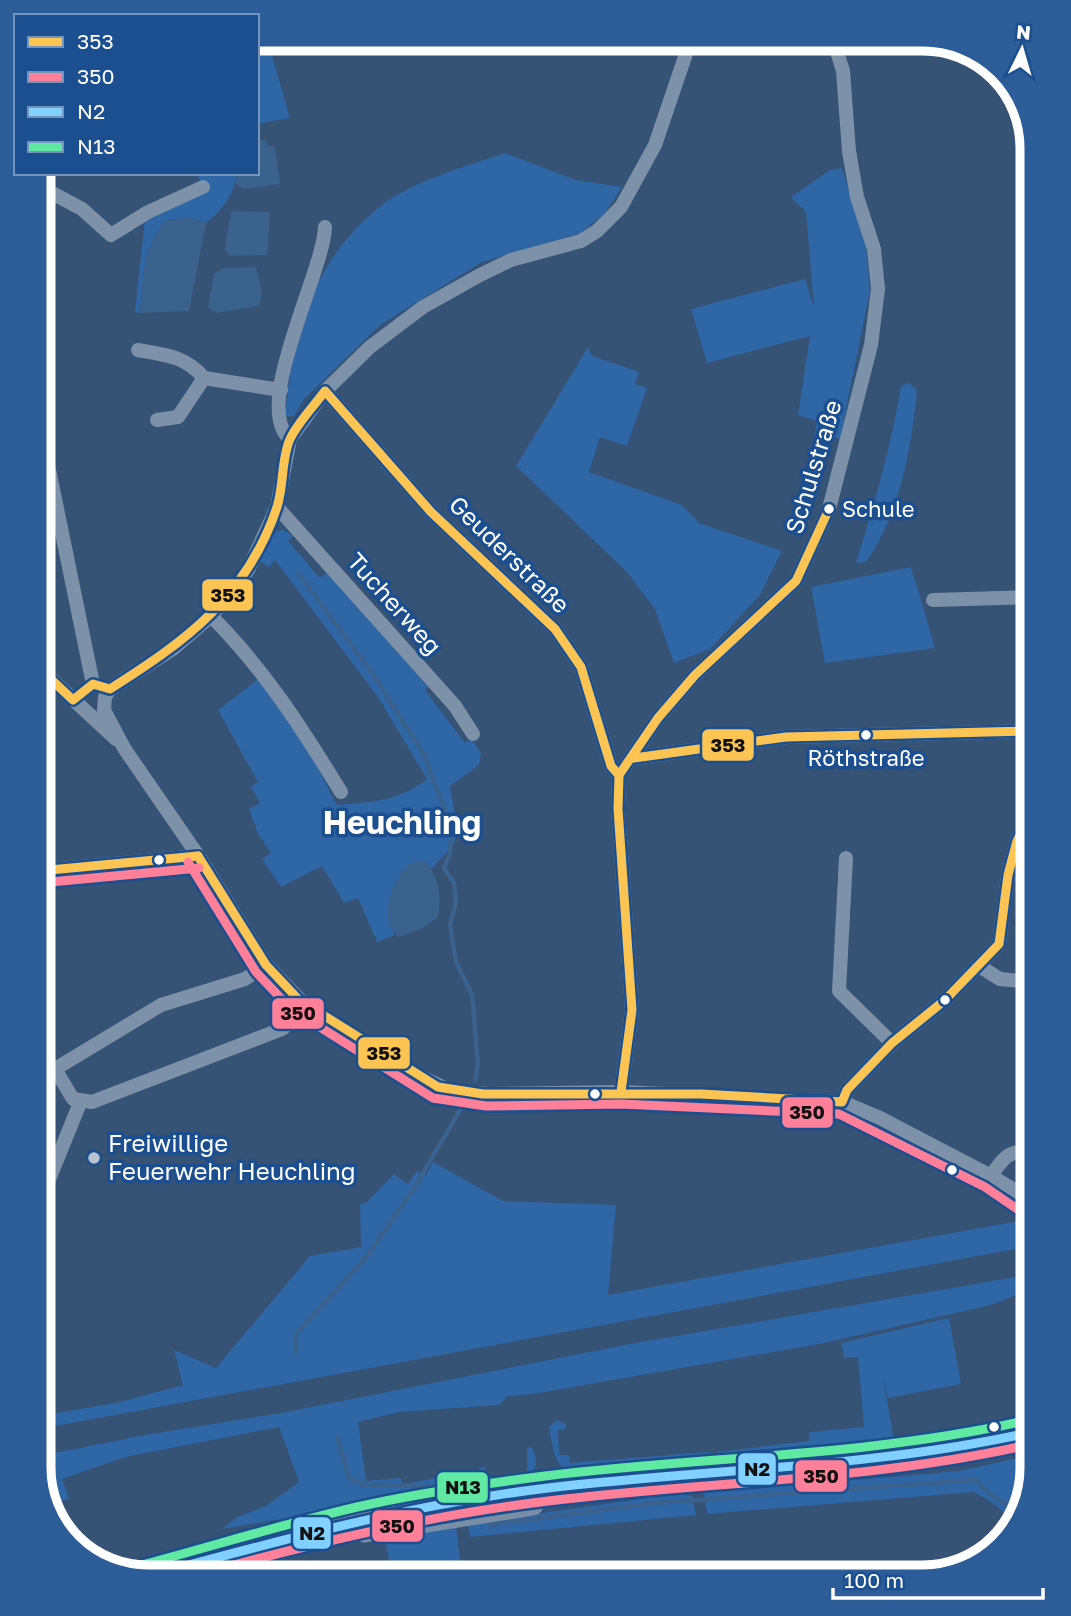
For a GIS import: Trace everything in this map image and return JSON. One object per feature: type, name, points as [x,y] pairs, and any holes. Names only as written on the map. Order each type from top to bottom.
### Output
[{"type":"main road","points":[[238,1565],[295,1548],[391,1527],[644,1486],[885,1459],[1020,1435]]},
{"type":"main road","points":[[190,1565],[393,1511],[552,1488],[644,1486],[946,1464],[1020,1449]]},
{"type":"street","points":[[687,51],[655,145],[621,207],[597,231],[580,241],[511,260],[422,307],[370,347],[325,391],[290,439],[277,507],[248,569],[211,616],[174,648],[110,689],[105,697],[104,710],[124,748],[198,856],[266,965],[308,1008],[407,1070],[451,1091],[487,1094],[621,1092],[842,1102],[891,1124],[1020,1193]]},
{"type":"street","name":"Schulstraße","points":[[619,775],[634,758],[674,698],[796,580],[829,509],[871,345],[878,289],[874,248],[857,197],[849,151],[843,71],[837,51]]},
{"type":"street","points":[[51,192],[82,209],[111,235],[148,212],[203,187]]},
{"type":"street","points":[[290,439],[283,433],[279,419],[281,390],[292,334],[324,246],[325,227]]},
{"type":"street","points":[[138,351],[177,357],[191,364],[204,379],[281,390]]},
{"type":"street","points":[[157,420],[178,417],[204,379]]},
{"type":"street","name":"Geuderstraße","points":[[325,391],[431,512],[555,629],[581,667],[611,766],[619,775]]},
{"type":"street","points":[[51,479],[93,684]]},
{"type":"street","name":"Tucherweg","points":[[277,507],[455,706],[473,734]]},
{"type":"street","points":[[933,600],[1020,597]]},
{"type":"street","points":[[211,616],[250,657],[286,702],[341,792]]},
{"type":"street","points":[[51,679],[124,748]]},
{"type":"street","points":[[93,684],[110,689]]},
{"type":"street","points":[[73,700],[93,684]]},
{"type":"street","points":[[634,758],[786,737],[1020,731]]},
{"type":"street","points":[[619,775],[618,809],[632,1010],[621,1092]]},
{"type":"street","points":[[842,1102],[847,1090],[892,1043],[979,966],[999,944],[1008,875],[1020,835]]},
{"type":"street","points":[[51,870],[198,856]]},
{"type":"street","points":[[846,858],[839,990],[892,1043]]},
{"type":"street","points":[[51,1070],[161,1005],[246,979],[266,965]]},
{"type":"street","points":[[979,966],[1000,979],[1020,981]]},
{"type":"street","points":[[55,1069],[68,1094],[80,1103],[92,1102],[282,1029],[308,1008]]},
{"type":"street","points":[[51,1173],[80,1103]]},
{"type":"street","points":[[991,1176],[1006,1155],[1020,1150]]},
{"type":"shaded area","points":[[259,51],[270,51],[290,118],[259,124]]},
{"type":"shaded area","points":[[259,140],[266,140],[268,145],[275,147],[280,184],[243,189],[236,184],[236,175],[259,175]]},
{"type":"shaded area","points":[[505,153],[576,180],[622,187],[605,213],[581,233],[482,262],[380,325],[304,399],[294,416],[285,416],[293,356],[300,328],[309,302],[336,252],[355,230],[392,198],[439,176]]},
{"type":"shaded area","points":[[842,168],[866,247],[870,291],[840,439],[821,432],[817,442],[813,443],[817,421],[798,415],[810,336],[707,363],[691,309],[805,279],[814,307],[806,212],[791,197],[830,170]]},
{"type":"shaded area","points":[[197,175],[236,175],[230,195],[206,223],[190,217],[165,221],[148,254],[140,313],[135,312],[145,219],[206,192]]},
{"type":"shaded area","points":[[231,211],[270,212],[267,255],[229,256],[225,249]]},
{"type":"shaded area","points":[[190,217],[206,223],[189,311],[140,313],[145,264],[157,232],[165,221]]},
{"type":"shaded area","points":[[256,267],[262,293],[259,306],[216,313],[208,307],[214,274],[224,268]]},
{"type":"shaded area","points":[[588,347],[592,356],[639,372],[635,384],[647,388],[627,446],[600,437],[589,472],[682,505],[699,523],[782,551],[760,595],[710,649],[674,663],[655,609],[626,571],[516,466]]},
{"type":"shaded area","points":[[908,383],[917,389],[908,456],[896,502],[878,543],[866,562],[856,563],[876,497],[901,386]]},
{"type":"shaded area","points":[[284,530],[293,536],[288,541],[320,578],[328,572],[428,687],[425,690],[465,743],[471,739],[481,753],[479,765],[450,786],[457,822],[454,843],[432,869],[424,861],[390,923],[395,935],[377,942],[358,898],[344,903],[322,866],[281,887],[262,859],[271,853],[258,834],[249,809],[260,803],[251,787],[258,782],[218,710],[261,677],[295,723],[337,805],[395,796],[427,779],[378,697],[275,560],[269,567],[260,561],[276,531]]},
{"type":"shaded area","points":[[911,567],[935,648],[825,663],[811,587]]},
{"type":"shaded area","points":[[424,860],[438,887],[438,917],[423,928],[399,937],[388,921],[392,891],[408,864]]},
{"type":"shaded area","points":[[433,1162],[503,1201],[616,1205],[608,1295],[1020,1221],[1020,1248],[51,1427],[51,1414],[116,1403],[183,1385],[174,1350],[216,1368],[310,1256],[361,1247],[360,1204],[366,1203],[394,1174],[408,1184],[417,1171],[426,1175]]},
{"type":"shaded area","points":[[1020,1276],[1020,1294],[991,1305],[819,1344],[533,1394],[507,1396],[499,1405],[399,1412],[358,1422],[366,1481],[401,1478],[403,1484],[463,1473],[467,1487],[222,1529],[237,1517],[266,1506],[299,1482],[279,1427],[125,1457],[62,1479],[69,1499],[57,1502],[54,1493],[51,1454],[281,1413],[630,1344]]},
{"type":"shaded area","points":[[949,1318],[961,1384],[888,1398],[883,1377],[895,1446],[718,1461],[717,1452],[809,1441],[809,1432],[864,1427],[858,1357],[844,1358],[841,1343]]},
{"type":"shaded area","points":[[557,1420],[566,1424],[566,1429],[558,1430],[559,1455],[569,1455],[570,1463],[707,1452],[712,1453],[712,1462],[569,1473],[560,1464],[553,1447],[549,1427]]},
{"type":"shaded area","points":[[532,1447],[536,1459],[535,1468],[530,1474],[513,1481],[482,1485],[479,1468],[485,1467],[488,1479],[527,1472],[527,1448]]},
{"type":"shaded area","points":[[1020,1458],[1017,1493],[1007,1517],[985,1498],[973,1492],[707,1514],[704,1493],[959,1471]]},
{"type":"shaded area","points":[[677,1494],[692,1496],[696,1515],[470,1537],[468,1526],[478,1522]]},
{"type":"shaded area","points":[[456,1526],[461,1565],[390,1565],[383,1532]]},
{"type":"waterway","points":[[298,573],[373,674],[423,753],[452,829],[450,853],[444,868],[454,883],[456,903],[450,925],[456,962],[472,995],[478,1064],[475,1080]]},
{"type":"waterway","points":[[296,1353],[296,1334],[364,1260],[413,1190],[463,1105]]},
{"type":"waterway","points":[[337,1437],[349,1478],[364,1485],[452,1487]]},
{"type":"waterway","points":[[490,1525],[655,1503],[975,1480],[994,1497],[1012,1507]]},
{"type":"transit line","name":"353","points":[[51,679],[73,700],[93,684],[110,689],[164,653],[211,614],[249,567],[264,539],[277,507],[290,439],[325,391],[431,512],[555,629],[581,667],[611,766],[619,775]]},
{"type":"transit line","name":"353","points":[[621,1092],[632,1010],[618,809],[619,775],[658,718],[695,675],[796,581],[829,509]]},
{"type":"transit line","name":"353","points":[[634,758],[786,737],[1020,731]]},
{"type":"transit line","name":"353","points":[[198,856],[266,965],[299,1000],[438,1087],[483,1094],[701,1094],[842,1102],[847,1090],[892,1043],[945,1000],[999,944],[1008,875],[1020,835]]},
{"type":"transit line","name":"353","points":[[51,870],[198,856]]},
{"type":"transit line","name":"350","points":[[188,862],[256,972],[291,1009],[433,1098],[486,1106],[621,1104],[839,1114],[985,1187],[1020,1211]]},
{"type":"transit line","name":"350","points":[[51,882],[199,868]]},
{"type":"transit line","name":"N13","points":[[142,1565],[330,1514],[451,1489],[606,1469],[908,1442],[1020,1422]]},
{"type":"transit line","name":"N2","points":[[190,1565],[345,1525],[496,1495],[609,1482],[851,1461],[1020,1434]]},
{"type":"transit line","name":"350","points":[[234,1565],[368,1532],[502,1507],[609,1494],[911,1466],[1020,1446]]},
{"type":"place","name":"Schule","points":[[829,509]]},
{"type":"place","name":"Röthstraße","points":[[866,735]]},
{"type":"place","name":"Freiwillige Feuerwehr Heuchling","points":[[94,1158]]},
{"type":"district","name":"Heuchling","points":[[402,823]]}]
